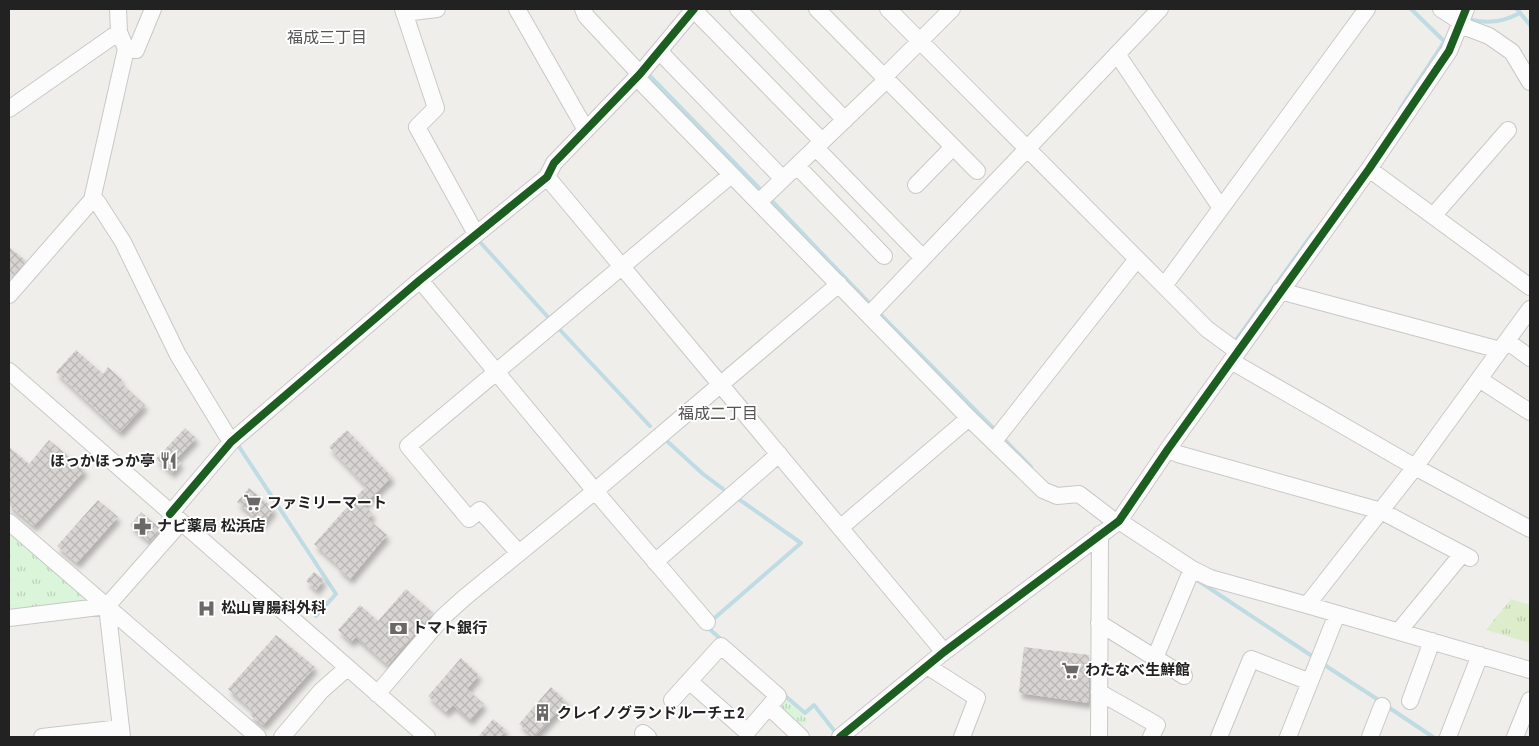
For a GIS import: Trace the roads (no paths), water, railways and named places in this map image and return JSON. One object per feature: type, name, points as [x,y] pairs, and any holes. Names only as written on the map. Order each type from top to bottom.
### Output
[{"type":"street","points":[[118,9],[119,32],[130,50]]},
{"type":"street","points":[[9,294],[92,200],[130,50],[154,9]]},
{"type":"street","points":[[437,9],[403,11],[436,108],[417,128],[476,234]]},
{"type":"street","points":[[517,9],[586,130]]},
{"type":"street","points":[[582,9],[638,75],[731,175],[763,198],[839,284],[873,310],[969,418],[997,437],[1043,490],[1057,496],[1079,494],[1190,573],[1530,670]]},
{"type":"street","points":[[42,737],[121,732],[107,606],[176,518],[231,442],[420,280],[547,177],[554,163],[659,52],[694,9],[923,258]]},
{"type":"street","points":[[738,9],[845,120]]},
{"type":"street","points":[[817,9],[977,171]]},
{"type":"street","points":[[763,198],[882,85],[888,73],[952,9]]},
{"type":"street","points":[[873,310],[1160,9]]},
{"type":"street","points":[[1164,286],[1367,9]]},
{"type":"street","points":[[1441,9],[1462,19],[1512,52],[1530,82]]},
{"type":"street","points":[[893,10],[920,42],[1207,329],[1232,351],[1415,467],[1530,529]]},
{"type":"street","points":[[840,737],[944,652],[1118,522],[1232,351],[1280,291],[1369,168],[1449,51],[1462,19]]},
{"type":"street","points":[[9,109],[119,32]]},
{"type":"street","points":[[659,52],[783,179]]},
{"type":"street","points":[[1117,54],[1221,208]]},
{"type":"street","points":[[1433,216],[1508,130]]},
{"type":"street","points":[[916,185],[953,147]]},
{"type":"street","points":[[797,166],[884,256]]},
{"type":"street","points":[[1369,168],[1530,287]]},
{"type":"street","points":[[519,553],[480,510],[469,519],[408,446],[731,175]]},
{"type":"street","points":[[547,177],[944,652]]},
{"type":"street","points":[[92,200],[98,203],[123,242],[178,355],[231,442]]},
{"type":"street","points":[[997,437],[1137,259]]},
{"type":"street","points":[[420,280],[495,372],[707,622]]},
{"type":"street","points":[[377,694],[443,617],[839,284]]},
{"type":"street","points":[[1280,291],[1504,345],[1530,358]]},
{"type":"street","points":[[1307,605],[1415,467],[1530,310]]},
{"type":"street","points":[[9,371],[427,737]]},
{"type":"street","points":[[1479,379],[1530,412]]},
{"type":"street","points":[[840,528],[969,418]]},
{"type":"street","points":[[1168,449],[1178,454],[1381,511],[1466,556],[1398,632]]},
{"type":"street","points":[[655,562],[778,454]]},
{"type":"street","points":[[9,522],[258,737]]},
{"type":"street","points":[[1099,737],[1100,534]]},
{"type":"street","points":[[1154,658],[1190,573]]},
{"type":"street","points":[[9,618],[107,606]]},
{"type":"street","points":[[1288,737],[1338,614]]},
{"type":"street","points":[[1100,623],[1184,676]]},
{"type":"street","points":[[1410,701],[1432,641]]},
{"type":"street","points":[[672,700],[689,681],[721,646],[778,696],[747,732],[689,681]]},
{"type":"street","points":[[1448,737],[1480,655]]},
{"type":"street","points":[[1219,737],[1251,659],[1310,682]]},
{"type":"street","points":[[927,666],[978,698],[962,737]]},
{"type":"street","points":[[282,737],[322,691],[347,668]]},
{"type":"street","points":[[1099,692],[1157,725],[1151,737]]},
{"type":"street","points":[[1515,737],[1530,700]]},
{"type":"street","points":[[1370,737],[1382,706]]},
{"type":"street","points":[[769,707],[801,737]]},
{"type":"waterway","points":[[1411,9],[1445,42]]},
{"type":"waterway","points":[[1517,9],[1530,25]]},
{"type":"waterway","points":[[1472,20],[1497,21],[1520,13]]},
{"type":"waterway","points":[[1400,109],[1444,42]]},
{"type":"waterway","points":[[648,74],[764,193]]},
{"type":"waterway","points":[[769,198],[871,305]]},
{"type":"waterway","points":[[1234,343],[1313,233]]},
{"type":"waterway","points":[[480,242],[547,316]]},
{"type":"waterway","points":[[878,312],[996,431]]},
{"type":"waterway","points":[[560,330],[650,426]]},
{"type":"waterway","points":[[1003,438],[1031,467]]},
{"type":"waterway","points":[[668,442],[703,474],[723,489]]},
{"type":"waterway","points":[[238,445],[336,594],[316,616]]},
{"type":"waterway","points":[[710,622],[801,543],[740,500]]},
{"type":"waterway","points":[[1194,578],[1315,658]]},
{"type":"waterway","points":[[706,626],[723,641]]},
{"type":"waterway","points":[[1323,664],[1380,701]]},
{"type":"waterway","points":[[783,694],[805,713],[814,705],[836,733]]},
{"type":"waterway","points":[[1385,705],[1433,737]]},
{"type":"place","name":"ほっかほっか亭","points":[[169,461]]},
{"type":"place","name":"ファミリーマート","points":[[253,503]]},
{"type":"place","name":"ナビ薬局 松浜店","points":[[143,526]]},
{"type":"place","name":"松山胃腸科外科","points":[[207,608]]},
{"type":"place","name":"トマト銀行","points":[[398,628]]},
{"type":"place","name":"わたなべ生鮮館","points":[[1071,670]]},
{"type":"place","name":"クレイノグランドルーチェ2","points":[[543,713]]},
{"type":"district","name":"福成三丁目","points":[[327,37]]},
{"type":"district","name":"福成二丁目","points":[[718,413]]}]
